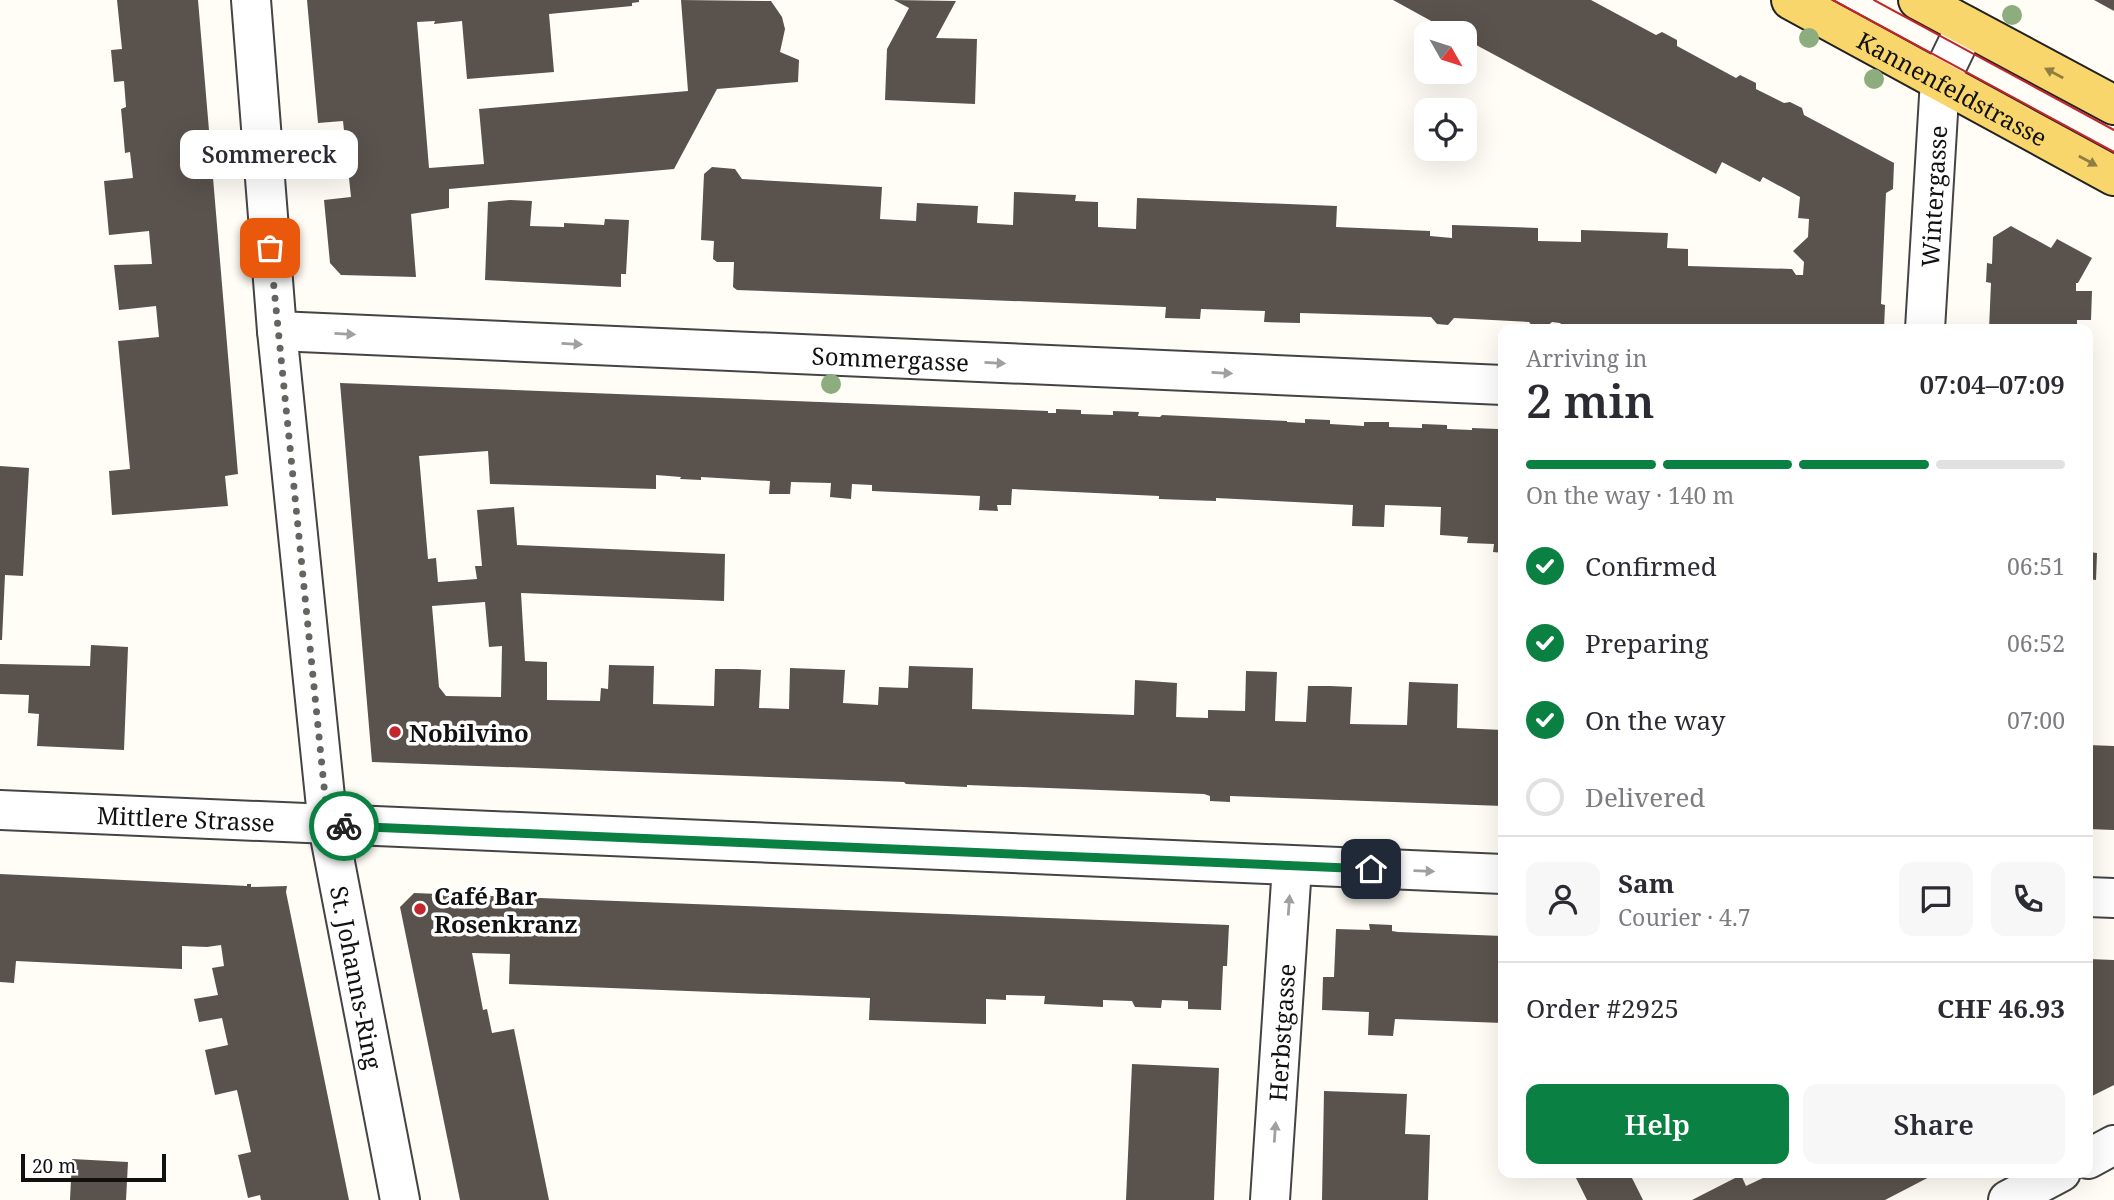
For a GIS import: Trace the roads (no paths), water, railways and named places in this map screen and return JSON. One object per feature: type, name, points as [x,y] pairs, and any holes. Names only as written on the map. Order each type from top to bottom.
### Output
[{"type":"main road","name":"Kannenfeldstrasse","points":[[1791,0],[2114,176]]},
{"type":"main road","points":[[1918,0],[2114,105]]},
{"type":"street","name":"St. Johanns-Ring","points":[[251,0],[277,331],[328,826],[400,1200]]},
{"type":"street","name":"Wintergasse","points":[[1925,324],[1940,80],[1966,26]]},
{"type":"street","name":"Sommergasse","points":[[277,331],[1498,385]]},
{"type":"street","name":"Mittlere Strasse","points":[[0,810],[1498,874]]},
{"type":"street","name":"Herbstgasse","points":[[1270,1200],[1292,866]]},
{"type":"street","points":[[2093,897],[2114,898]]},
{"type":"street","points":[[2093,1156],[2114,1145]]},
{"type":"street","points":[[2008,1200],[2050,1178]]},
{"type":"tram line","points":[[1833,0],[2114,152]]},
{"type":"tram line","points":[[1874,0],[2114,130]]},
{"type":"place","name":"Sommereck","points":[[270,248]]},
{"type":"place","name":"Nobilvino","points":[[395,732]]},
{"type":"place","name":"Café Bar Rosenkranz","points":[[420,909]]}]
